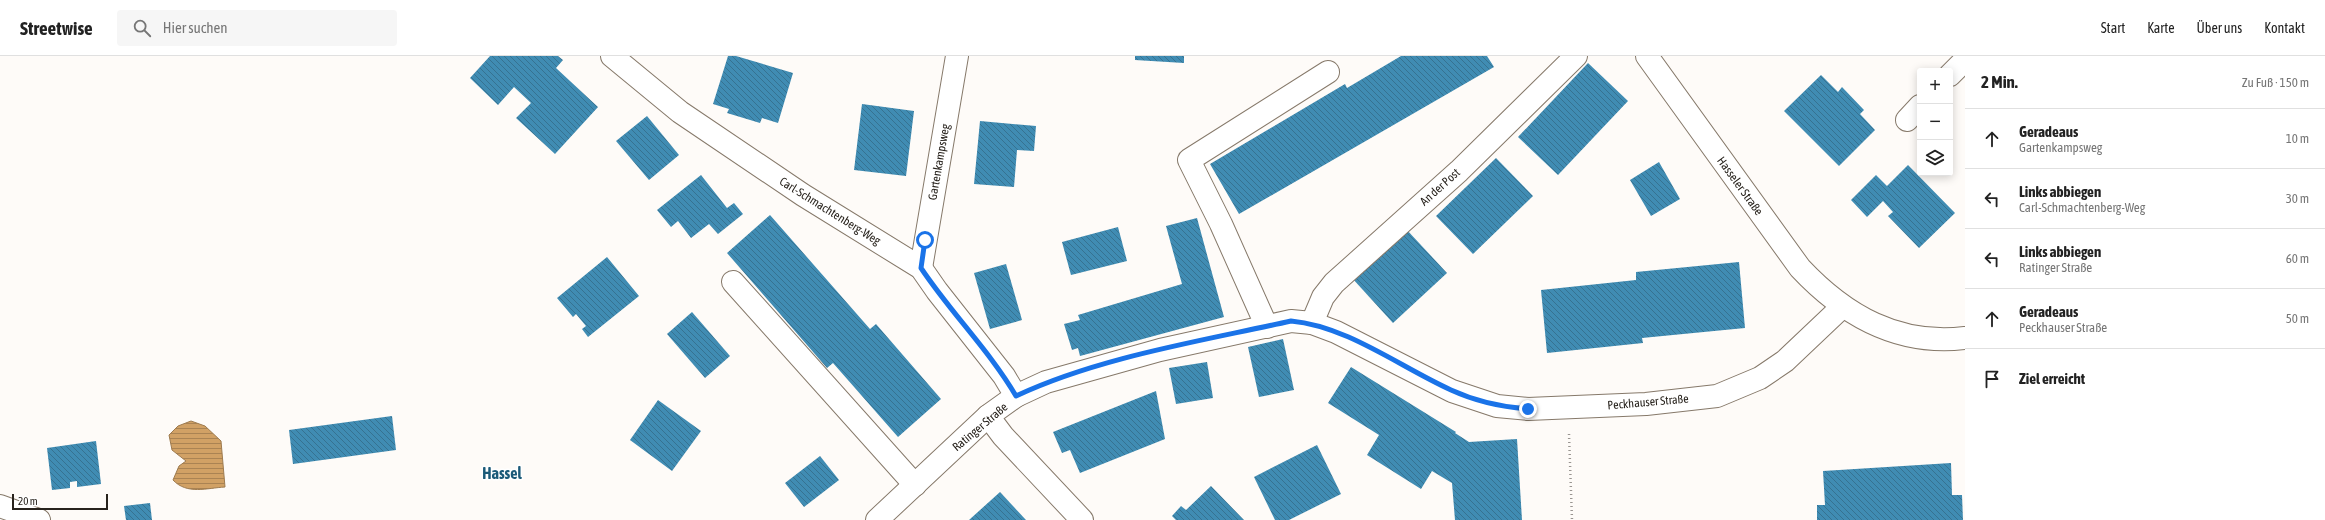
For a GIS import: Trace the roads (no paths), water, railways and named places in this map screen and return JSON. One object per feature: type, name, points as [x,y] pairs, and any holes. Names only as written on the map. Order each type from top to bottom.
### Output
[{"type":"street","name":"Carl-Schmachtenberg-Weg","points":[[612,56],[680,112],[803,195],[921,268],[936,291],[1004,376],[1016,396]]},
{"type":"street","name":"Gartenkampsweg","points":[[921,268],[957,56]]},
{"type":"street","name":"An der Post","points":[[1312,323],[1323,297],[1334,282],[1459,171],[1576,56]]},
{"type":"street","name":"Hasseler Straße","points":[[1647,56],[1800,268],[1820,289],[1842,307]]},
{"type":"street","points":[[1953,72],[1965,60]]},
{"type":"street","points":[[1267,327],[1221,224],[1189,160],[1328,72]]},
{"type":"street","points":[[733,282],[915,485]]},
{"type":"street","name":"Peckhauser Straße","points":[[1312,323],[1336,332],[1452,391],[1497,406],[1528,409],[1568,408],[1646,404],[1717,396],[1760,378],[1785,361],[1842,307]]},
{"type":"street","points":[[1842,307],[1869,323],[1913,337],[1946,340],[1965,338]]},
{"type":"street","name":"Ratinger Straße","points":[[877,520],[988,416],[1016,396],[1046,382],[1160,350],[1291,321],[1312,323]]},
{"type":"street","points":[[988,416],[1003,436],[1082,520]]},
{"type":"street","points":[[0,506],[39,520]]},
{"type":"district","name":"Hassel","points":[[502,473]]}]
